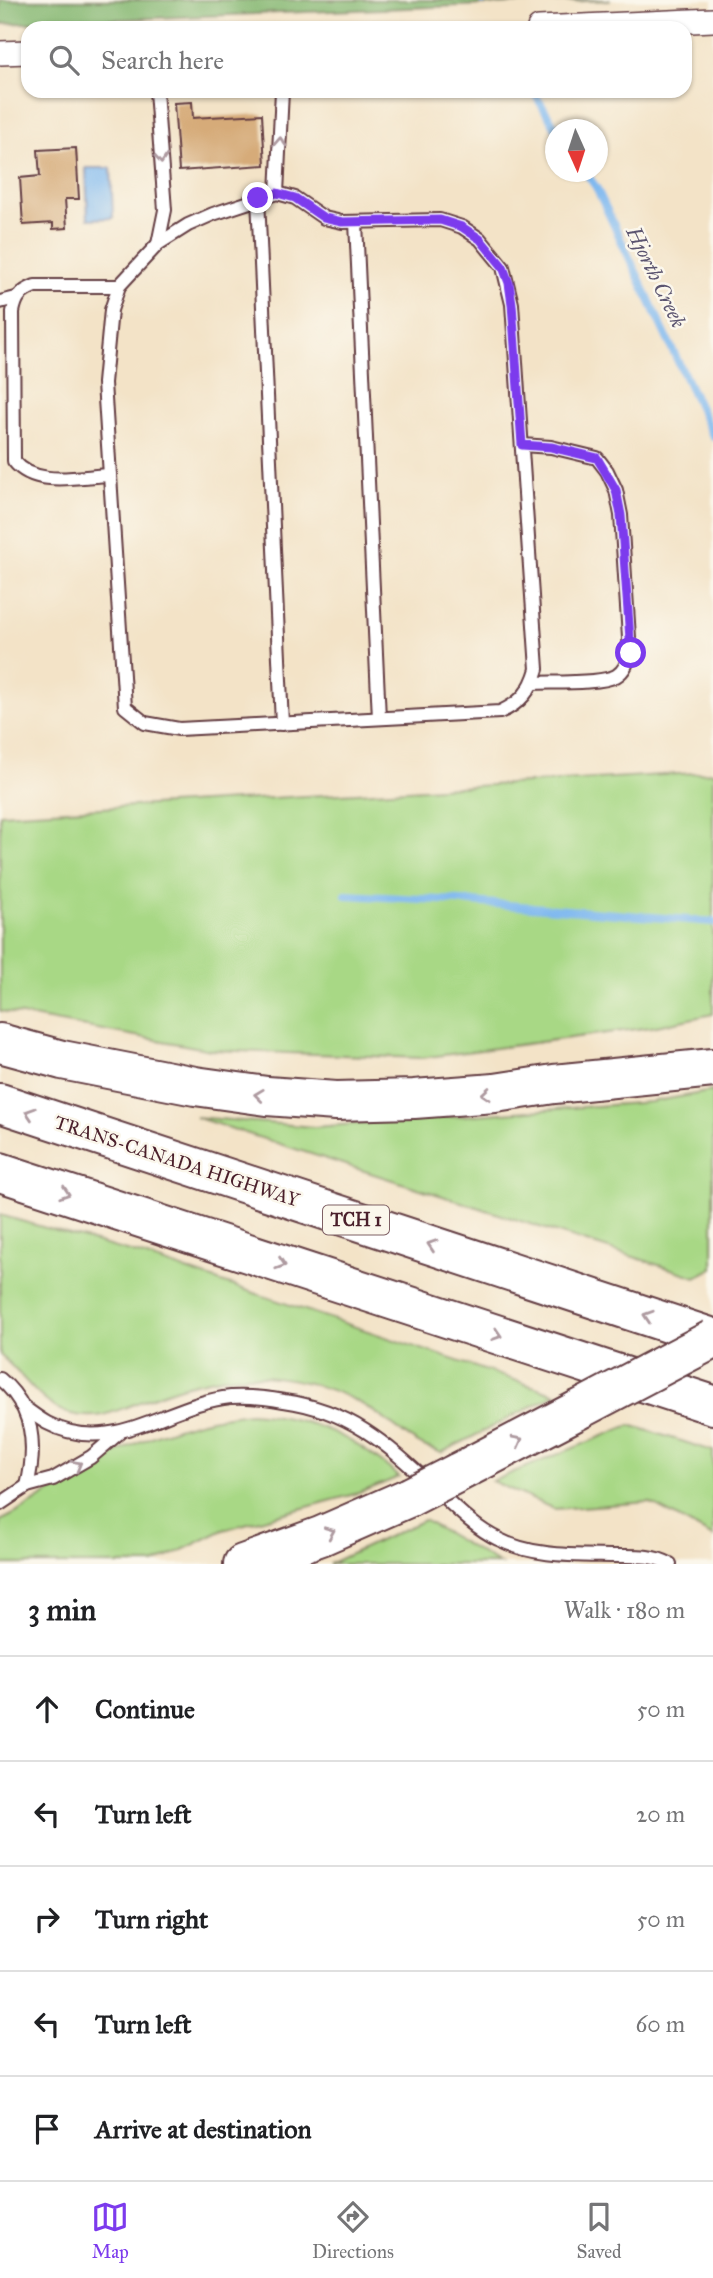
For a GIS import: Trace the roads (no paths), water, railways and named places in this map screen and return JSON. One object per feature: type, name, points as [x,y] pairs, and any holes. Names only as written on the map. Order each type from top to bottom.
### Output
[{"type":"highway","points":[[554,1084],[713,1042]]},
{"type":"highway","points":[[0,1043],[62,1060],[195,1086],[336,1101],[495,1093],[554,1084],[713,1068]]},
{"type":"highway","name":"TRANS-CANADA HIGHWAY","points":[[0,1103],[713,1338]]},
{"type":"highway","points":[[0,1172],[713,1405]]},
{"type":"highway","points":[[243,1564],[321,1536],[410,1497],[713,1338]]},
{"type":"street","points":[[691,21],[713,20]]},
{"type":"street","points":[[0,53],[21,52]]},
{"type":"lane","points":[[157,98],[165,210],[158,244]]},
{"type":"lane","points":[[277,193],[282,98]]},
{"type":"lane","points":[[277,193],[295,198],[324,218],[356,222],[440,220],[462,227],[480,239],[503,267],[512,304],[537,669],[533,683],[520,701],[499,712],[211,728],[160,727],[145,723],[125,707],[104,383],[111,310],[119,286],[158,244],[201,220],[277,193]]},
{"type":"lane","points":[[258,198],[282,724]]},
{"type":"lane","points":[[356,222],[379,718]]},
{"type":"lane","points":[[110,475],[57,478],[37,476],[22,470],[14,461],[13,312],[16,298],[22,291],[35,286],[119,286]]},
{"type":"lane","points":[[0,302],[16,298]]},
{"type":"lane","points":[[522,445],[551,447],[597,458],[607,471],[616,490],[621,515],[631,653],[626,666],[617,676],[596,680],[533,683]]},
{"type":"lane","points":[[0,1379],[21,1405],[33,1433],[33,1460],[27,1486]]},
{"type":"lane","points":[[0,1504],[27,1486],[53,1479],[81,1463],[120,1433],[186,1408],[231,1397],[261,1397],[333,1412],[365,1429],[393,1449],[472,1524],[499,1540],[528,1550],[555,1554],[626,1560],[646,1556],[670,1564]]},
{"type":"lane","points":[[21,1405],[47,1423],[69,1432],[120,1433]]},
{"type":"water","points":[[86,168],[111,168],[113,218],[88,219]]},
{"type":"waterway","name":"Hjorth Creek","points":[[537,98],[550,119]]},
{"type":"waterway","name":"Hjorth Creek","points":[[592,182],[713,436]]},
{"type":"waterway","points":[[346,895],[459,901],[713,922]]}]
